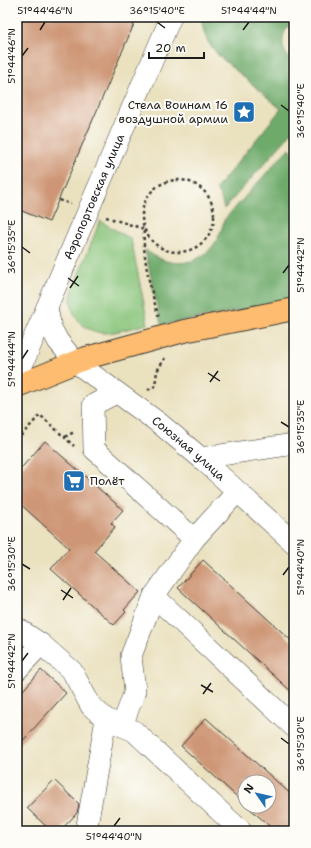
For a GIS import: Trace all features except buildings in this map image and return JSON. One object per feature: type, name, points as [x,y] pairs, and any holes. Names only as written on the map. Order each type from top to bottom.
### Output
[{"type":"main road","points":[[17,386],[75,362],[184,331],[294,309]]},
{"type":"street","name":"Аэропортовская улица","points":[[17,378],[172,17]]},
{"type":"street","name":"Союзная улица","points":[[47,308],[51,328],[58,341],[75,362],[159,423],[201,458],[294,543]]},
{"type":"street","points":[[116,392],[93,406],[94,449],[194,539]]},
{"type":"street","points":[[201,458],[294,444]]},
{"type":"street","points":[[86,831],[114,723],[135,691],[131,656],[154,596],[194,539],[237,492]]},
{"type":"street","points":[[154,596],[294,728]]},
{"type":"street","points":[[17,628],[40,644],[72,671],[91,706],[114,723],[134,731],[241,831]]},
{"type":"street","points":[[17,670],[40,644]]},
{"type":"path","points":[[59,200],[144,229],[152,241],[164,250],[183,252],[193,250],[201,244],[213,229],[214,214],[211,199],[204,190],[195,184],[185,180],[174,180],[163,183],[154,188],[147,197],[143,207],[142,218],[144,229],[146,258],[155,304],[164,337]]},
{"type":"path","points":[[17,213],[19,214],[17,218]]},
{"type":"green space","points":[[201,17],[294,17],[294,20],[289,25],[284,35],[283,47],[285,52],[294,62],[294,127],[288,137],[224,209],[221,198],[216,189],[281,109],[218,55],[208,42],[204,33]]},
{"type":"green space","points":[[289,148],[294,153],[294,301],[161,325],[145,250],[163,260],[170,262],[180,263],[199,258],[206,253],[218,239],[224,220]]},
{"type":"green space","points":[[100,221],[131,239],[148,324],[116,332],[99,332],[86,327],[76,318],[73,312],[71,305],[72,292]]},
{"type":"place","name":"Стела Воинам 16 воздушной армии","points":[[244,112]]},
{"type":"place","name":"Полёт","points":[[74,481]]}]
